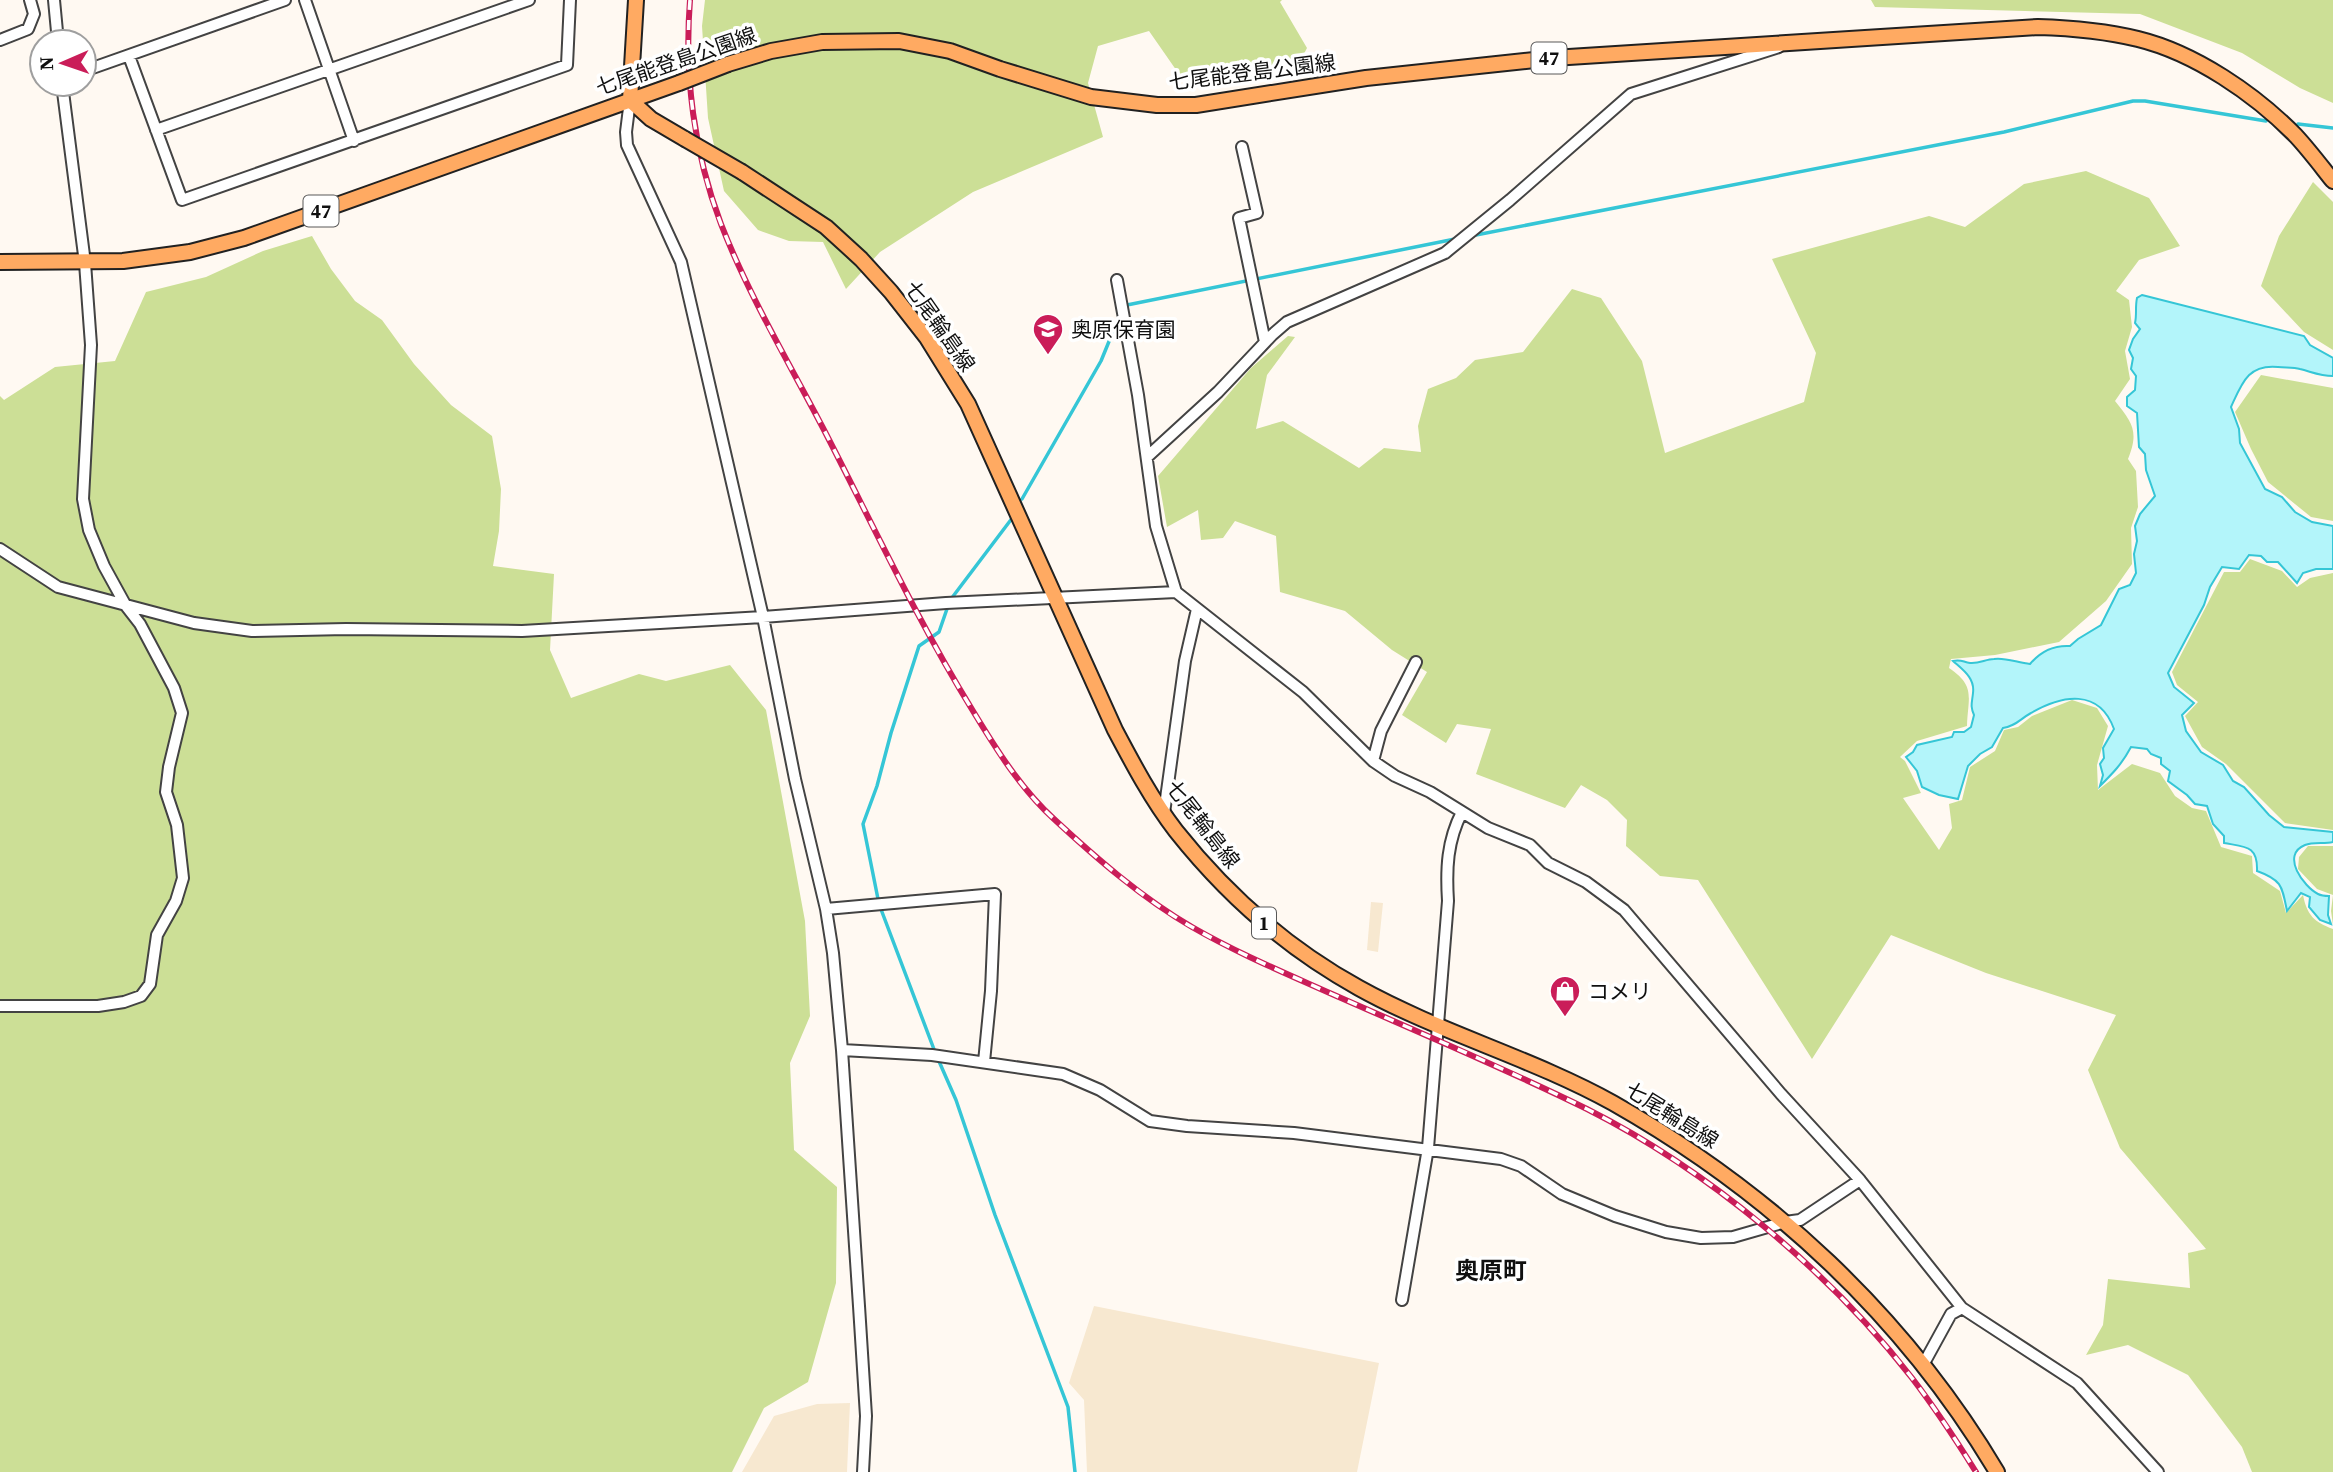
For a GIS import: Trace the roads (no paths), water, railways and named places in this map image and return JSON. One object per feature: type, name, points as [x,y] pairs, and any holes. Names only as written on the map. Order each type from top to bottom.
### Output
[{"type":"main road","points":[[630,100],[636,0]]},
{"type":"main road","name":"七尾能登島公園線","points":[[0,262],[123,261],[190,252],[244,238],[728,64],[813,43],[839,40],[899,41],[950,51],[1091,97],[1157,105],[1196,105],[1366,78],[1553,58],[2038,27],[2087,29],[2140,40],[2199,63],[2250,94],[2296,136],[2333,181]]},
{"type":"main road","name":"七尾輪島線","points":[[630,100],[651,119],[742,172],[826,227],[891,292],[927,338],[968,404],[1115,730],[1144,783],[1174,829],[1203,863],[1266,925],[1360,989],[1610,1101],[1708,1161],[1785,1222],[1844,1275],[1885,1319],[1923,1365],[1997,1472]]},
{"type":"street","points":[[0,40],[28,29],[34,14],[30,0]]},
{"type":"street","points":[[54,0],[57,28]]},
{"type":"street","points":[[98,66],[285,0]]},
{"type":"street","points":[[305,0],[354,141]]},
{"type":"street","points":[[156,130],[529,0]]},
{"type":"street","points":[[129,56],[181,200],[567,65],[570,0]]},
{"type":"street","points":[[1147,457],[1287,322],[1445,253],[1631,94],[1796,42]]},
{"type":"street","points":[[0,1006],[62,1007],[124,1002],[141,996],[150,984],[157,935],[176,901],[183,878],[177,825],[166,792],[182,713],[174,688],[140,624],[126,606],[104,566],[89,530],[83,499],[91,345],[85,263],[64,98]]},
{"type":"street","points":[[630,100],[627,145],[681,262],[763,617],[795,779],[826,909],[842,1050],[866,1416],[863,1472]]},
{"type":"street","points":[[1242,147],[1257,214],[1239,218],[1265,342]]},
{"type":"street","points":[[1117,280],[1156,526],[1176,592],[1303,692],[1373,761],[1488,828],[1530,845],[1548,863],[1586,882],[1624,910],[1781,1094],[1860,1180],[1962,1308],[2077,1383],[2158,1472]]},
{"type":"street","points":[[0,549],[58,587],[194,623],[253,631],[522,631],[949,603],[1176,592]]},
{"type":"street","points":[[1164,813],[1185,661],[1198,609]]},
{"type":"street","points":[[1373,761],[1381,732],[1416,662]]},
{"type":"street","points":[[1402,1300],[1428,1148],[1448,901],[1446,864],[1454,827],[1462,812]]},
{"type":"street","points":[[826,909],[995,894],[991,991],[984,1062]]},
{"type":"street","points":[[842,1050],[932,1055],[1063,1074],[1100,1090],[1150,1121],[1294,1133],[1501,1159],[1521,1167],[1562,1195],[1615,1216],[1666,1231],[1700,1237],[1732,1237],[1800,1220],[1860,1180]]},
{"type":"street","points":[[1923,1365],[1951,1314],[1962,1308]]},
{"type":"water","points":[[2142,295],[2304,336],[2310,345],[2333,358],[2333,376],[2295,368],[2268,367],[2253,372],[2243,383],[2231,407],[2239,429],[2240,443],[2265,489],[2282,497],[2295,512],[2312,522],[2333,526],[2333,569],[2316,569],[2303,573],[2297,583],[2278,562],[2267,562],[2261,556],[2249,555],[2239,569],[2222,567],[2168,673],[2174,687],[2194,703],[2182,715],[2186,731],[2201,752],[2223,765],[2233,781],[2244,787],[2269,815],[2284,827],[2333,832],[2333,842],[2305,845],[2298,850],[2294,863],[2301,878],[2312,890],[2322,896],[2329,896],[2328,915],[2331,924],[2320,920],[2309,907],[2310,897],[2301,893],[2287,911],[2280,885],[2257,871],[2253,852],[2244,847],[2224,843],[2224,836],[2213,824],[2207,806],[2195,804],[2168,781],[2170,771],[2161,764],[2161,758],[2147,749],[2131,747],[2117,768],[2100,786],[2103,775],[2100,764],[2104,758],[2103,748],[2114,729],[2099,707],[2089,701],[2067,699],[2055,702],[2003,728],[1992,747],[1968,766],[1958,799],[1939,795],[1922,787],[1917,771],[1906,757],[1917,745],[1952,737],[1954,732],[1964,732],[1971,727],[1974,715],[1972,683],[1968,675],[1953,661],[1973,663],[2007,659],[2030,664],[2053,648],[2070,646],[2101,625],[2119,589],[2130,585],[2136,573],[2135,526],[2140,514],[2155,496],[2146,470],[2145,454],[2139,447],[2137,413],[2127,406],[2127,397],[2135,390],[2136,376],[2131,369],[2133,358],[2129,350],[2140,329],[2135,323],[2137,298]]},
{"type":"waterway","points":[[1476,235],[2004,132],[2133,101],[2266,121]]},
{"type":"waterway","points":[[2298,124],[2333,128]]},
{"type":"waterway","points":[[1127,305],[1455,239]]},
{"type":"waterway","points":[[1022,499],[1101,361],[1119,317]]},
{"type":"waterway","points":[[951,599],[1013,517]]},
{"type":"waterway","points":[[935,1052],[879,904],[863,824],[919,646],[939,632],[948,606]]},
{"type":"waterway","points":[[938,1059],[956,1100],[995,1215],[1068,1407],[1075,1472]]},
{"type":"railway","points":[[690,0],[689,57],[693,114],[704,170],[732,250],[756,302],[952,677],[991,740],[1031,795],[1070,834],[1120,877],[1192,927],[1261,962],[1587,1109],[1677,1162],[1721,1193],[1805,1262],[1879,1338],[1929,1401],[1976,1472]]},
{"type":"place","name":"奥原保育園","points":[[1048,356]]},
{"type":"place","name":"コメリ","points":[[1565,1018]]},
{"type":"district","name":"奥原町","points":[[1491,1270]]}]
